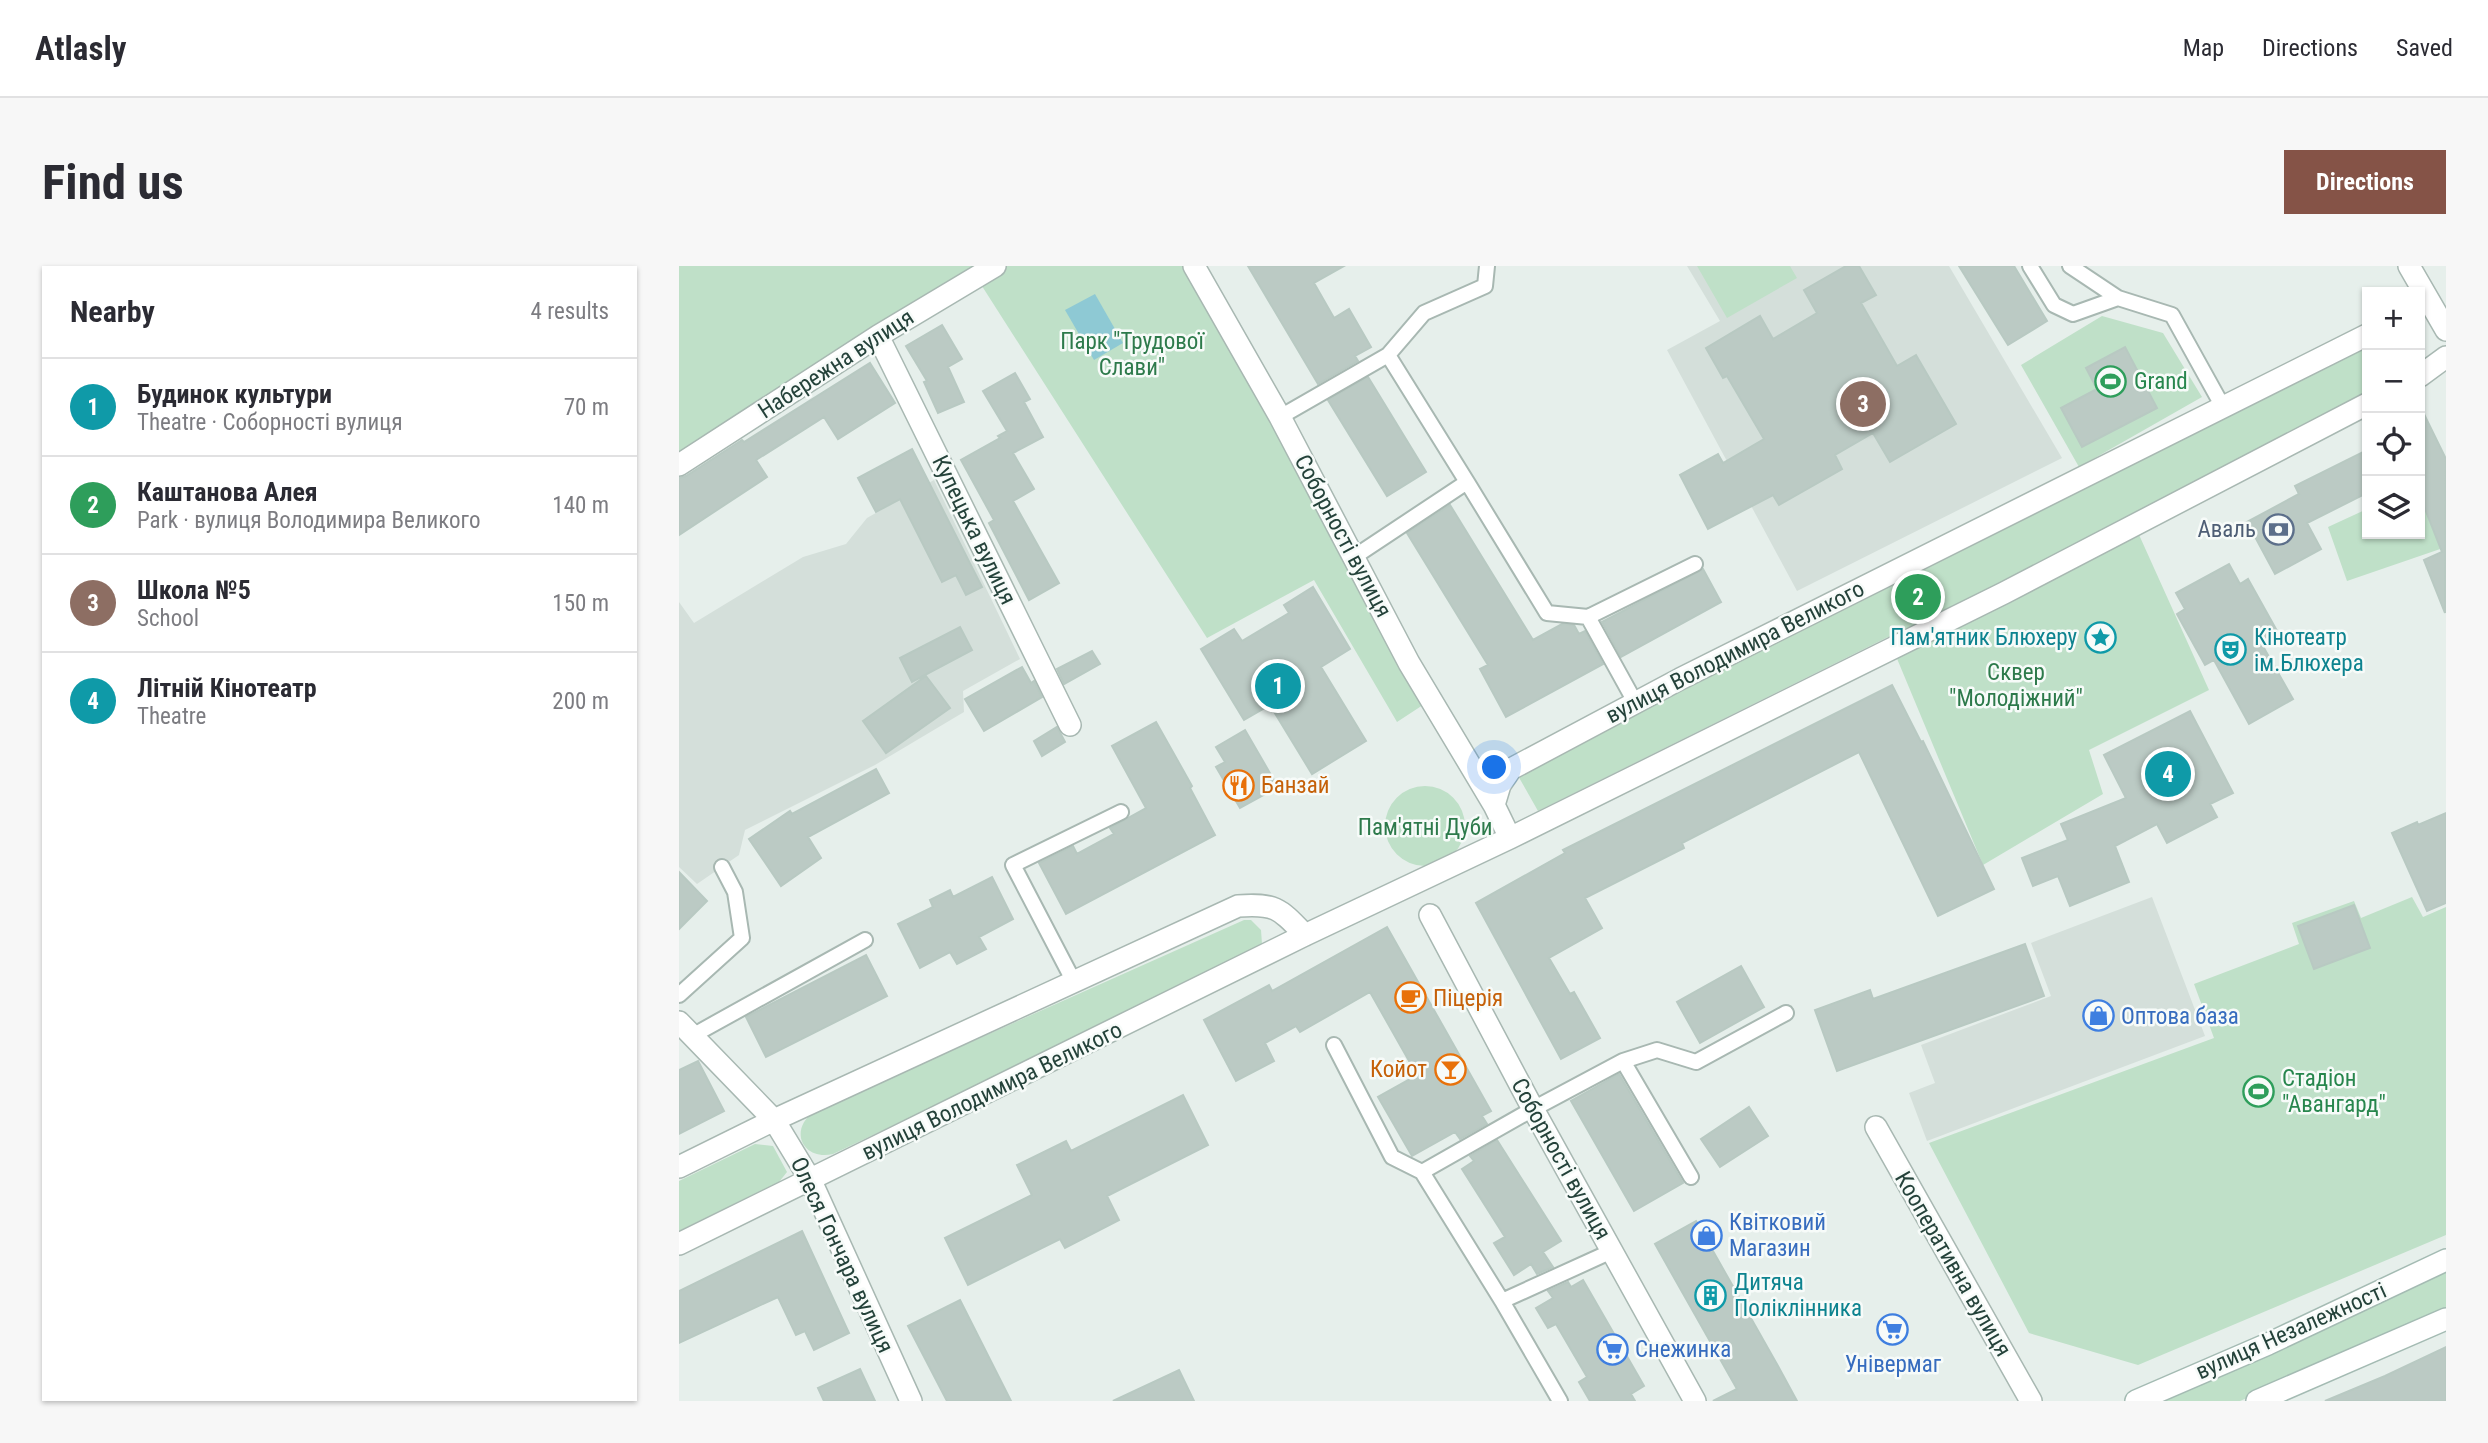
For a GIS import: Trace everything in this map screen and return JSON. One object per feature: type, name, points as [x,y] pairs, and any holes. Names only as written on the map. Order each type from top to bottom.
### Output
[{"type":"street","name":"Набережна вулиця","points":[[679,465],[877,336],[995,266]]},
{"type":"street","name":"Соборності вулиця","points":[[1194,266],[1280,417],[1409,663],[1494,805]]},
{"type":"street","points":[[2409,266],[2446,330]]},
{"type":"street","name":"Купецька вулиця","points":[[877,336],[1070,725]]},
{"type":"street","name":"вулиця Володимира Великого","points":[[1494,805],[1500,785],[1511,769],[1635,702],[2362,338]]},
{"type":"street","points":[[2425,372],[2446,357]]},
{"type":"street","name":"вулиця Володимира Великого","points":[[679,1244],[2004,593],[2362,407]]},
{"type":"street","points":[[1494,805],[1510,838]]},
{"type":"street","points":[[679,1167],[774,1120],[1238,906],[1263,904],[1284,913],[1305,935]]},
{"type":"street","name":"Соборності вулиця","points":[[1430,915],[1533,1109],[1695,1401]]},
{"type":"street","name":"Олеся Гончара вулиця","points":[[686,1029],[774,1120],[811,1181],[911,1401]]},
{"type":"street","name":"Кооперативна вулиця","points":[[1876,1127],[2031,1401]]},
{"type":"street","name":"вулиця Незалежності","points":[[2136,1401],[2268,1344],[2446,1260]]},
{"type":"street","points":[[2257,1401],[2446,1319]]},
{"type":"lane","points":[[1280,417],[1388,355],[1424,313],[1485,286],[1487,266]]},
{"type":"lane","points":[[2030,266],[2054,305],[2073,314],[2118,298]]},
{"type":"lane","points":[[2070,266],[2118,298],[2172,315],[2223,407]]},
{"type":"lane","points":[[1388,355],[1547,613],[1588,617],[1695,564]]},
{"type":"lane","points":[[1354,557],[1467,482]]},
{"type":"lane","points":[[1588,617],[1635,702]]},
{"type":"lane","points":[[1074,982],[1013,865],[1121,812]]},
{"type":"lane","points":[[679,995],[742,938],[734,892],[722,867]]},
{"type":"lane","points":[[686,1029],[865,940]]},
{"type":"lane","points":[[1422,1172],[1623,1061],[1657,1050],[1696,1062],[1786,1013]]},
{"type":"lane","points":[[1334,1045],[1392,1157],[1422,1172],[1560,1401]]},
{"type":"lane","points":[[1623,1061],[1691,1177]]},
{"type":"lane","points":[[1502,1301],[1612,1251]]},
{"type":"shaded area","points":[[1687,266],[1949,266],[2062,458],[1797,591],[1667,350],[1720,321]]},
{"type":"shaded area","points":[[934,480],[1020,659],[963,691],[964,712],[875,765],[745,830],[739,855],[697,884],[679,867],[679,602],[694,623],[803,557],[846,544],[867,518]]},
{"type":"shaded area","name":"Оптова база","points":[[2152,897],[2205,1036],[1927,1141],[1909,1093],[1935,1083],[1921,1045],[2051,996],[2031,943]]},
{"type":"green space","name":"Парк \"Трудової Слави\"","points":[[679,266],[1184,266],[1426,703],[1397,722],[1314,580],[1207,638],[973,272],[679,454]]},
{"type":"green space","points":[[1697,266],[1790,266],[1797,278],[1727,318]]},
{"type":"green space","name":"Grand","points":[[2102,316],[2163,333],[2202,397],[2079,467],[2021,365]]},
{"type":"green space","name":"Сквер \"Молодіжний\"","points":[[2362,348],[2362,402],[2131,517],[2209,690],[2089,750],[2103,794],[1983,865],[1888,637],[1538,811],[1517,774]]},
{"type":"green space","points":[[2446,474],[2446,547],[2347,581],[2328,527],[2362,511],[2362,539],[2425,539],[2425,484]]},
{"type":"green space","name":"Пам'ятні Дуби","points":[[1417,786],[1433,786],[1447,793],[1458,804],[1465,818],[1462,841],[1447,859],[1433,866],[1417,866],[1403,859],[1392,848],[1385,834],[1385,818],[1392,804],[1403,793]]},
{"type":"green space","name":"Стадіон \"Авангард\"","points":[[2412,897],[2423,917],[2446,907],[2446,1235],[2138,1365],[2029,1333],[1929,1143],[2214,1038],[2194,984],[2299,944],[2292,923],[2354,901],[2361,918]]},
{"type":"green space","points":[[1244,920],[1251,920],[1261,930],[1262,944],[1253,955],[833,1154],[814,1153],[807,1149],[803,1142],[802,1127],[814,1112]]},
{"type":"green space","points":[[755,1144],[773,1146],[787,1172],[779,1182],[679,1231],[679,1181]]},
{"type":"green space","points":[[2446,1268],[2446,1310],[2240,1401],[2148,1401]]},
{"type":"water","points":[[1095,294],[1123,343],[1094,360],[1065,310]]},
{"type":"building","points":[[1248,266],[1344,266],[1314,283],[1334,318],[1349,309],[1371,347],[1355,356],[1358,361],[1318,384]]},
{"type":"building","points":[[1846,266],[1859,266],[1876,295],[1861,303],[1897,366],[1916,355],[1956,424],[1890,462],[1873,433],[1835,455],[1842,469],[1779,505],[1773,495],[1708,529],[1680,475],[1718,454],[1723,463],[1764,439],[1727,376],[1723,378],[1706,348],[1760,316],[1773,339],[1817,313],[1804,290]]},
{"type":"building","points":[[1959,266],[2014,266],[2047,321],[2008,345]]},
{"type":"building","points":[[942,325],[962,359],[948,367],[964,402],[938,413],[924,382],[927,381],[906,346]]},
{"type":"building","points":[[2125,347],[2157,408],[2082,447],[2061,408],[2097,389],[2086,368]]},
{"type":"building","points":[[870,363],[895,403],[838,439],[824,417],[756,460],[767,477],[679,535],[679,478],[742,440],[744,442]]},
{"type":"building","points":[[1015,373],[1030,399],[1024,402],[1043,437],[1013,453],[1034,489],[1013,501],[1059,583],[1029,600],[989,523],[994,520],[961,460],[1000,438],[998,436],[1007,431],[983,391]]},
{"type":"building","points":[[1368,377],[1426,472],[1387,496],[1328,400]]},
{"type":"building","points":[[2425,416],[2446,459],[2445,613],[2424,560],[2442,552],[2425,509]]},
{"type":"building","points":[[912,449],[982,587],[966,595],[956,575],[942,582],[900,499],[876,512],[858,478]]},
{"type":"building","points":[[2362,452],[2362,496],[2307,523],[2321,549],[2275,574],[2247,522],[2299,494],[2295,486]]},
{"type":"building","points":[[1450,505],[1533,640],[1562,624],[1574,625],[1579,634],[1585,631],[1603,664],[1506,717],[1480,669],[1488,665],[1407,533]]},
{"type":"building","name":"Кінотеатр ім.Блюхера","points":[[2229,564],[2240,584],[2248,579],[2277,631],[2260,641],[2293,699],[2249,724],[2214,660],[2205,665],[2177,614],[2185,609],[2176,593]]},
{"type":"building","points":[[1703,569],[1721,602],[1621,657],[1602,622]]},
{"type":"building","points":[[1313,587],[1350,649],[1321,667],[1366,741],[1312,774],[1270,705],[1244,720],[1201,649],[1234,629],[1242,641],[1289,613],[1284,605]]},
{"type":"building","points":[[960,627],[972,650],[912,682],[900,658]]},
{"type":"building","points":[[1092,651],[1100,664],[1064,684],[1057,669]]},
{"type":"building","points":[[1022,667],[1031,683],[1034,681],[1042,697],[984,731],[965,699]]},
{"type":"building","points":[[926,676],[950,708],[886,753],[863,721]]},
{"type":"building","points":[[1892,685],[1921,742],[1923,741],[1994,889],[1938,916],[1859,752],[1682,843],[1684,848],[1585,898],[1602,928],[1549,958],[1570,994],[1574,992],[1600,1038],[1561,1059],[1476,903],[1565,853],[1563,850]]},
{"type":"building","points":[[2190,711],[2233,793],[2210,804],[2217,817],[2167,843],[2157,824],[2115,846],[2129,882],[2070,906],[2058,876],[2033,886],[2022,858],[2068,840],[2061,824],[2126,798],[2104,755]]},
{"type":"building","points":[[1156,722],[1192,786],[1190,788],[1215,835],[1066,914],[1039,863],[1073,846],[1077,854],[1114,834],[1110,828],[1146,808],[1112,746]]},
{"type":"building","points":[[1057,727],[1065,742],[1042,756],[1034,741]]},
{"type":"building","points":[[1245,730],[1278,787],[1240,808],[1216,767],[1225,762],[1216,747]]},
{"type":"building","points":[[876,769],[889,793],[808,837],[821,858],[781,886],[749,839],[790,811],[792,814]]},
{"type":"building","points":[[2446,813],[2446,903],[2427,911],[2392,833]]},
{"type":"building","points":[[679,872],[707,901],[679,929]]},
{"type":"building","points":[[992,877],[1013,919],[979,937],[986,949],[957,964],[950,952],[920,968],[898,924],[933,907],[930,900],[950,890],[953,897]]},
{"type":"building","points":[[2354,905],[2370,948],[2314,969],[2298,926]]},
{"type":"building","points":[[1387,927],[1491,1111],[1482,1116],[1487,1124],[1460,1139],[1455,1132],[1412,1156],[1378,1097],[1417,1075],[1370,992],[1300,1032],[1296,1026],[1265,1043],[1274,1061],[1236,1081],[1204,1020],[1269,985],[1272,991]]},
{"type":"building","points":[[2025,944],[2044,996],[1837,1071],[1815,1010],[1870,990],[1873,999]]},
{"type":"building","points":[[866,955],[887,996],[766,1057],[746,1017]]},
{"type":"building","points":[[1741,966],[1764,1007],[1700,1043],[1677,1002]]},
{"type":"building","points":[[698,1061],[724,1111],[679,1134],[679,1070]]},
{"type":"building","points":[[1619,1074],[1683,1183],[1634,1211],[1571,1101]]},
{"type":"building","points":[[1183,1095],[1208,1145],[1107,1196],[1119,1220],[1065,1248],[1060,1239],[968,1285],[945,1238],[1032,1195],[1017,1165],[1066,1141],[1071,1151]]},
{"type":"building","points":[[1749,1107],[1768,1136],[1720,1167],[1701,1139]]},
{"type":"building","points":[[1497,1140],[1561,1241],[1543,1252],[1553,1267],[1537,1274],[1531,1264],[1514,1275],[1494,1243],[1505,1237],[1462,1169],[1474,1161],[1470,1156]]},
{"type":"building","name":"Дитяча Поліклінника","points":[[1696,1221],[1797,1401],[1713,1401],[1737,1389],[1655,1244]]},
{"type":"building","points":[[802,1231],[849,1333],[814,1350],[805,1331],[796,1335],[778,1297],[679,1343],[679,1291]]},
{"type":"building","points":[[1583,1280],[1644,1386],[1631,1394],[1635,1401],[1590,1401],[1579,1382],[1587,1377],[1556,1324],[1548,1328],[1536,1308],[1553,1298],[1548,1291],[1568,1282],[1571,1287]]},
{"type":"building","points":[[960,1300],[1011,1401],[947,1401],[908,1326]]},
{"type":"building","points":[[2446,1347],[2446,1401],[2325,1401],[2385,1376]]},
{"type":"building","points":[[860,1369],[875,1401],[824,1401],[818,1388]]},
{"type":"building","points":[[1179,1370],[1194,1401],[1113,1401]]},
{"type":"place","name":"Grand","points":[[2111,381]]},
{"type":"place","name":"Школа №5","points":[[1863,404]]},
{"type":"place","name":"Аваль","points":[[2279,529]]},
{"type":"place","name":"Каштанова Алея","points":[[1918,597]]},
{"type":"place","name":"Пам'ятник Блюхеру","points":[[2100,637]]},
{"type":"place","name":"Кінотеатр ім.Блюхера","points":[[2231,650]]},
{"type":"place","name":"Будинок культури","points":[[1278,686]]},
{"type":"place","name":"Літній Кінотеатр","points":[[2168,774]]},
{"type":"place","name":"Банзай","points":[[1238,785]]},
{"type":"place","name":"Піцерія","points":[[1410,998]]},
{"type":"place","name":"Оптова база","points":[[2098,1016]]},
{"type":"place","name":"Койот","points":[[1450,1069]]},
{"type":"place","name":"Стадіон \"Авангард\"","points":[[2259,1091]]},
{"type":"place","name":"Квітковий Магазин","points":[[1706,1235]]},
{"type":"place","name":"Дитяча Поліклінника","points":[[1711,1295]]},
{"type":"place","name":"Універмаг","points":[[1893,1330]]},
{"type":"place","name":"Снежинка","points":[[1612,1349]]}]
